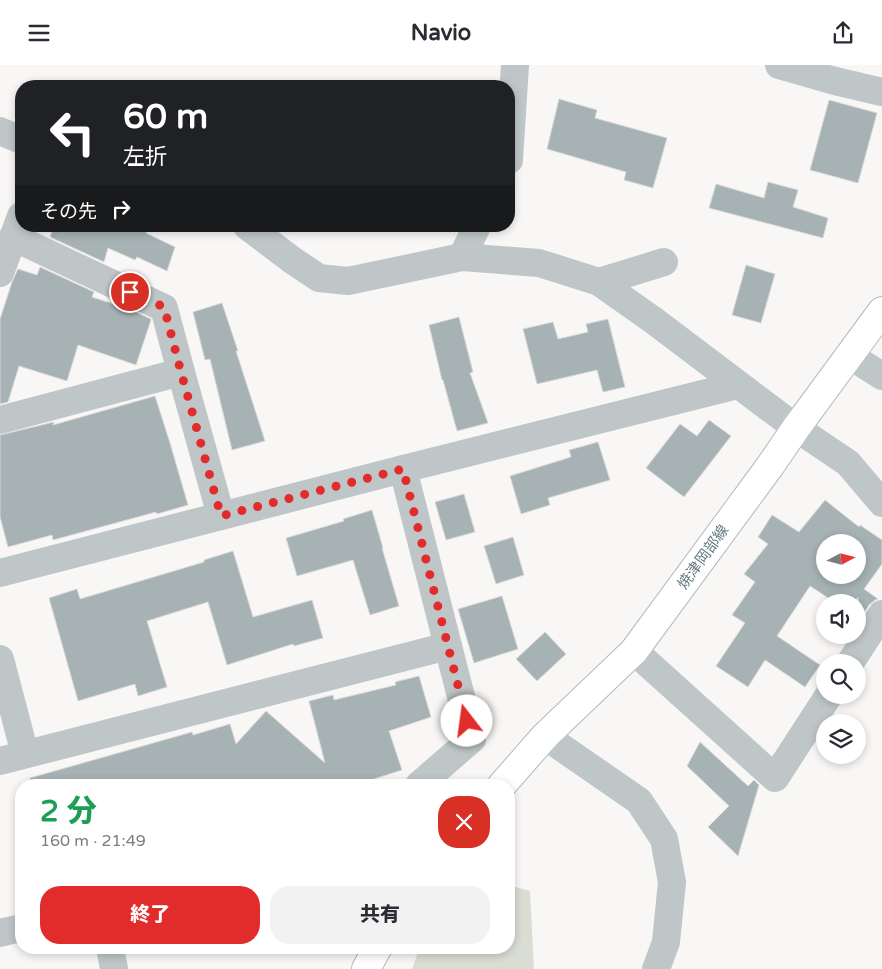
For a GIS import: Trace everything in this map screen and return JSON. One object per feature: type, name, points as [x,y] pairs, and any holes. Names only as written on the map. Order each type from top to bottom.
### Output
[{"type":"main road","name":"焼津岡部線","points":[[507,779],[545,736],[634,651],[882,311]]},
{"type":"main road","points":[[366,969],[374,954]]},
{"type":"street","points":[[514,80],[515,65]]},
{"type":"street","points":[[779,65],[835,73],[882,92]]},
{"type":"street","points":[[0,131],[15,137]]},
{"type":"street","points":[[0,273],[15,232]]},
{"type":"street","points":[[26,232],[164,307],[221,516]]},
{"type":"street","points":[[255,232],[319,278],[348,281],[462,257],[539,263],[599,282],[653,320],[796,428],[848,463],[882,503]]},
{"type":"street","points":[[462,257],[474,232]]},
{"type":"street","points":[[599,282],[664,262]]},
{"type":"street","points":[[849,355],[882,376]]},
{"type":"street","points":[[0,420],[181,372]]},
{"type":"street","points":[[0,573],[738,385]]},
{"type":"street","points":[[403,469],[472,739],[426,779]]},
{"type":"street","points":[[856,654],[882,614]]},
{"type":"street","points":[[0,659],[13,757],[448,646]]},
{"type":"street","points":[[634,651],[775,777],[823,704]]},
{"type":"street","points":[[545,736],[640,801],[664,839],[672,882],[666,942],[656,969]]},
{"type":"street","points":[[0,933],[15,929]]},
{"type":"street","points":[[111,954],[114,969]]},
{"type":"shaded area","points":[[515,887],[530,891],[534,969],[412,969],[417,955],[515,954]]},
{"type":"building","points":[[559,99],[597,110],[595,118],[667,138],[653,188],[624,180],[626,172],[547,149]]},
{"type":"building","points":[[829,100],[877,113],[858,183],[810,170]]},
{"type":"building","points":[[768,182],[798,190],[793,207],[828,218],[823,238],[709,208],[716,184],[764,198]]},
{"type":"building","points":[[52,232],[146,232],[175,247],[167,271],[137,257],[135,260],[108,248],[104,262],[50,237]]},
{"type":"building","points":[[746,265],[775,274],[761,323],[732,315]]},
{"type":"building","points":[[40,267],[94,292],[92,297],[132,310],[151,320],[136,365],[78,345],[67,381],[19,366],[8,402],[0,404],[0,319],[18,269],[37,275]]},
{"type":"building","points":[[222,303],[265,441],[232,450],[210,359],[205,360],[193,312]]},
{"type":"building","points":[[459,317],[473,372],[470,373],[488,423],[457,431],[429,325]]},
{"type":"building","points":[[608,319],[625,387],[603,392],[597,370],[537,384],[523,329],[553,322],[558,339],[588,332],[586,324]]},
{"type":"building","points":[[155,396],[188,505],[53,540],[52,535],[8,547],[0,517],[0,435],[54,422],[53,425]]},
{"type":"building","points":[[709,420],[731,436],[684,497],[646,468],[680,424],[697,436]]},
{"type":"building","points":[[598,442],[610,480],[548,498],[550,505],[521,514],[510,476],[571,457],[569,450]]},
{"type":"building","points":[[464,494],[475,532],[446,540],[435,502]]},
{"type":"building","points":[[825,500],[859,527],[860,525],[882,540],[882,564],[864,589],[878,599],[869,605],[866,610],[866,594],[822,594],[810,586],[777,636],[816,662],[816,671],[805,687],[765,660],[748,687],[716,666],[745,623],[732,615],[755,582],[744,574],[768,544],[758,537],[772,515],[799,532]]},
{"type":"building","points":[[372,510],[399,606],[370,615],[353,560],[297,576],[286,538],[344,521],[343,519]]},
{"type":"building","points":[[513,537],[524,575],[496,584],[484,546]]},
{"type":"building","points":[[233,551],[253,617],[312,600],[323,638],[294,646],[293,644],[227,665],[208,602],[147,621],[167,687],[138,696],[135,684],[78,701],[49,598],[77,589],[80,599],[204,562],[204,560]]},
{"type":"building","points":[[502,596],[518,649],[474,663],[458,609]]},
{"type":"building","points":[[545,632],[566,654],[537,681],[516,659]]},
{"type":"building","points":[[419,676],[431,717],[389,731],[402,770],[374,779],[30,779],[192,732],[193,735],[230,724],[236,744],[266,711],[325,763],[309,701],[333,695],[334,700],[396,685],[395,682]]},
{"type":"building","points":[[700,742],[748,786],[754,780],[759,785],[738,856],[708,827],[729,806],[687,766]]},
{"type":"route","points":[[130,292],[164,307],[221,516],[403,469],[467,721]]}]
